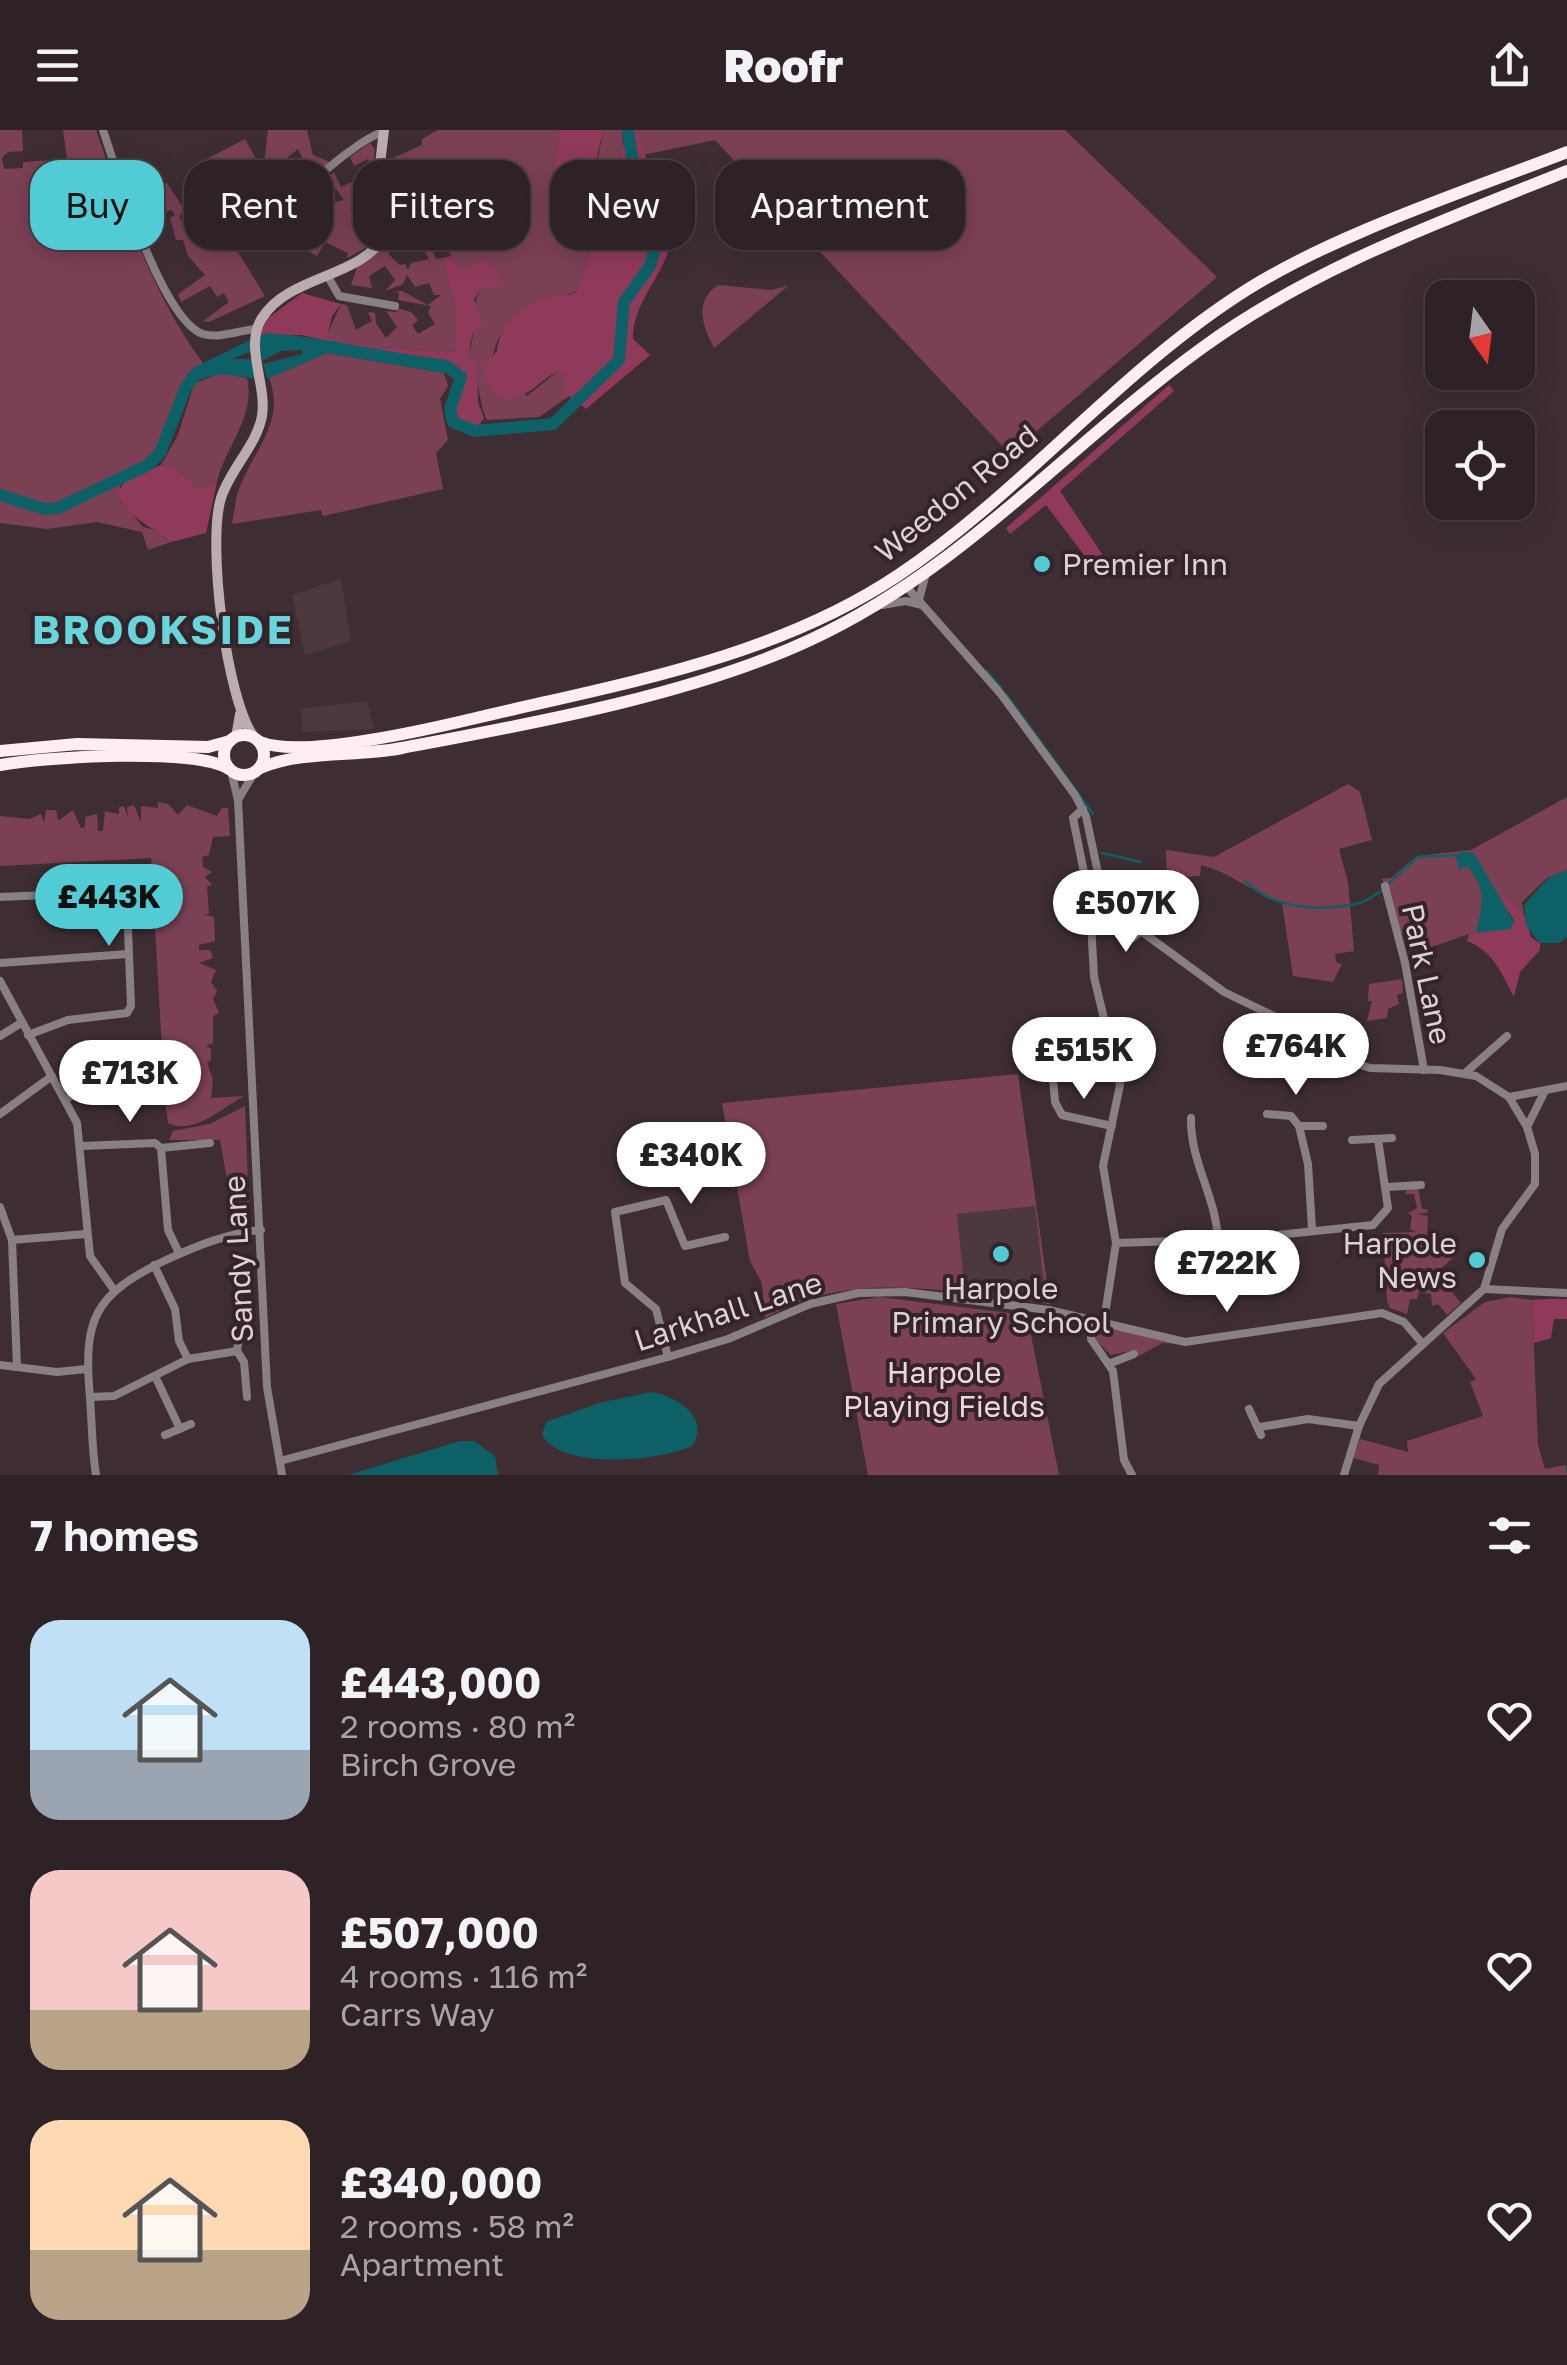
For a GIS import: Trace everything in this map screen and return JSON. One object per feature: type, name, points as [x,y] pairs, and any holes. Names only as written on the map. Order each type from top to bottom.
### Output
[{"type":"highway","name":"Weedon Road","points":[[257,740],[284,748],[396,734],[614,686],[760,644],[824,617],[894,578],[986,507],[1138,369],[1229,301],[1326,249],[1567,152]]},
{"type":"highway","name":"Weedon Road","points":[[257,771],[412,746],[648,694],[787,650],[878,606],[925,577],[1159,381],[1281,294],[1382,245],[1567,171]]},
{"type":"highway","points":[[230,770],[224,756],[233,739]]},
{"type":"highway","points":[[0,751],[76,744],[208,747],[233,739],[257,740],[265,755],[257,771],[245,776],[213,760],[77,757],[0,765]]},
{"type":"street","points":[[103,130],[133,214],[180,318],[207,335],[256,333]]},
{"type":"street","points":[[333,165],[354,146],[384,131]]},
{"type":"street","points":[[257,740],[240,714],[217,587],[216,516],[228,478],[259,426],[262,380],[256,333],[275,304],[372,252],[387,233],[377,190],[384,131]]},
{"type":"street","points":[[327,275],[339,296],[385,300],[395,306]]},
{"type":"street","points":[[920,602],[925,577]]},
{"type":"street","points":[[894,578],[908,587],[1012,708],[1082,809],[1104,898],[1112,909],[1224,992],[1278,1018],[1339,1058],[1370,1068],[1465,1073],[1488,1081],[1509,1097],[1527,1128],[1534,1154],[1534,1184],[1502,1229],[1484,1288],[1380,1384],[1359,1426],[1344,1475]]},
{"type":"street","points":[[878,606],[920,602]]},
{"type":"street","points":[[233,739],[240,714]]},
{"type":"street","points":[[230,770],[238,800]]},
{"type":"street","points":[[238,800],[257,771]]},
{"type":"street","name":"Sandy Lane","points":[[238,800],[268,1387],[282,1475]]},
{"type":"street","points":[[1082,809],[1073,818],[1092,918],[1092,967],[1120,1085],[1103,1179],[1116,1244],[1104,1321]]},
{"type":"street","name":"Park Lane","points":[[1385,886],[1405,963],[1424,1070]]},
{"type":"street","points":[[0,897],[116,892],[127,903],[127,1013],[68,1020],[28,1035]]},
{"type":"street","points":[[1092,918],[1133,938],[1142,929]]},
{"type":"street","points":[[0,963],[128,954]]},
{"type":"street","points":[[0,982],[77,1123],[90,1256],[114,1290]]},
{"type":"street","points":[[0,1036],[21,1023]]},
{"type":"street","points":[[1465,1073],[1506,1036]]},
{"type":"street","points":[[0,1114],[52,1076]]},
{"type":"street","points":[[1053,1078],[1055,1102],[1062,1115],[1112,1126]]},
{"type":"street","points":[[64,1099],[91,1088],[135,1084]]},
{"type":"street","points":[[1509,1097],[1567,1086]]},
{"type":"street","points":[[1527,1128],[1545,1090]]},
{"type":"street","points":[[1267,1114],[1291,1116],[1299,1126],[1308,1164],[1312,1228]]},
{"type":"street","points":[[1191,1118],[1193,1154],[1214,1206],[1218,1240]]},
{"type":"street","points":[[1299,1126],[1324,1126]]},
{"type":"street","points":[[1352,1140],[1392,1138]]},
{"type":"street","points":[[1116,1244],[1218,1240],[1312,1228],[1358,1228],[1380,1221],[1388,1208],[1378,1139]]},
{"type":"street","points":[[82,1146],[155,1143],[161,1148],[168,1230],[180,1253]]},
{"type":"street","points":[[161,1148],[210,1143]]},
{"type":"street","points":[[1387,1187],[1420,1185]]},
{"type":"street","points":[[668,1357],[656,1309],[625,1283],[616,1212],[666,1200],[685,1246],[726,1237]]},
{"type":"street","points":[[0,1207],[12,1240],[17,1367]]},
{"type":"street","points":[[96,1475],[87,1369],[88,1331],[100,1304],[114,1290],[180,1253],[232,1234],[261,1230]]},
{"type":"street","points":[[12,1240],[86,1234]]},
{"type":"street","points":[[154,1265],[175,1309],[180,1342],[188,1359]]},
{"type":"street","points":[[0,1274],[14,1273]]},
{"type":"street","points":[[238,1286],[241,1321],[236,1351],[244,1362],[247,1398]]},
{"type":"street","points":[[1484,1288],[1567,1293]]},
{"type":"street","name":"Larkhall Lane","points":[[280,1461],[668,1357],[728,1339],[810,1304],[880,1291],[1093,1319],[1185,1342],[1382,1313],[1404,1322],[1422,1344]]},
{"type":"street","points":[[1093,1319],[1093,1344],[1111,1364],[1124,1460],[1132,1475]]},
{"type":"street","points":[[90,1397],[114,1396],[188,1359],[236,1351]]},
{"type":"street","points":[[1111,1364],[1134,1354]]},
{"type":"street","points":[[0,1365],[87,1369]]},
{"type":"street","points":[[154,1376],[180,1428]]},
{"type":"street","points":[[1249,1410],[1260,1431],[1308,1418],[1359,1426]]},
{"type":"street","points":[[165,1434],[191,1424]]},
{"type":"shaded area","points":[[560,130],[603,130],[596,160],[555,160]]},
{"type":"shaded area","points":[[628,130],[638,130],[648,160],[618,160]]},
{"type":"shaded area","points":[[353,206],[353,224],[346,216]]},
{"type":"shaded area","points":[[590,250],[669,250],[634,325],[633,339],[650,355],[586,409],[566,394],[565,374],[558,371],[523,395],[498,398],[483,375],[484,366],[497,351],[509,323],[526,308],[545,299],[577,291]]},
{"type":"shaded area","points":[[452,256],[459,271],[482,260],[496,269],[500,280],[500,285],[480,289],[474,300],[483,325],[473,331],[468,358],[477,362],[478,402],[484,418],[475,431],[453,422],[450,410],[462,384],[445,366],[447,360],[376,352],[301,335],[259,336],[268,318],[302,293],[341,304],[332,316],[327,337],[377,347],[456,352],[456,312],[442,258]]},
{"type":"shaded area","points":[[1169,385],[1174,391],[1060,491],[1108,563],[1097,572],[1046,505],[1010,534],[1006,528]]},
{"type":"shaded area","points":[[161,465],[180,472],[199,489],[217,482],[206,533],[171,542],[134,516],[122,502],[117,493],[126,480]]},
{"type":"shaded area","points":[[341,579],[351,641],[305,655],[292,595]]},
{"type":"shaded area","points":[[367,701],[374,729],[303,732],[301,709]]},
{"type":"shaded area","points":[[1506,896],[1524,915],[1531,937],[1540,943],[1540,950],[1520,972],[1514,997],[1490,957],[1467,941],[1469,934],[1511,928],[1514,921],[1503,901]]},
{"type":"shaded area","name":"Harpole Primary School","points":[[1035,1206],[1046,1304],[965,1293],[957,1214]]},
{"type":"shaded area","points":[[1567,1299],[1567,1319],[1554,1319],[1551,1338],[1534,1343],[1532,1300]]},
{"type":"green space","points":[[0,130],[22,130],[23,151],[8,152],[2,158],[4,169],[23,168],[23,162],[30,162],[30,250],[142,250],[169,309],[203,363],[187,375],[160,453],[137,472],[58,508],[45,509],[0,495]]},
{"type":"green space","points":[[63,130],[96,130],[107,160],[52,160],[67,159]]},
{"type":"green space","points":[[268,130],[307,130],[313,155],[325,160],[303,160],[298,149],[284,160],[265,157]]},
{"type":"green space","points":[[438,130],[560,130],[555,160],[550,160],[550,250],[590,250],[577,291],[519,314],[498,339],[491,360],[527,396],[558,371],[565,374],[569,396],[539,417],[487,420],[475,373],[467,358],[477,297],[480,289],[491,285],[458,271],[448,250],[530,250],[530,160],[388,160],[422,145],[422,139]]},
{"type":"green space","points":[[603,130],[622,130],[618,160],[598,160]]},
{"type":"green space","points":[[638,130],[1065,130],[1217,277],[1010,454],[818,250],[965,250],[965,160],[734,160],[715,140],[643,155]]},
{"type":"green space","points":[[245,139],[256,159],[254,160],[205,160]]},
{"type":"green space","points":[[370,143],[375,149],[374,160],[353,160],[353,164],[350,157]]},
{"type":"green space","points":[[333,173],[341,187],[351,182],[353,206],[346,216],[353,224],[353,250],[362,250],[347,258],[348,253],[333,246],[333,202],[344,200],[333,185]]},
{"type":"green space","points":[[167,183],[184,209],[179,216],[184,225],[184,243],[176,240],[170,218],[175,215],[172,210],[164,210]]},
{"type":"green space","points":[[186,250],[237,250],[265,296],[209,322],[203,321],[229,302],[224,293],[217,297],[210,286],[181,302],[178,294],[205,275]]},
{"type":"green space","points":[[379,250],[392,250],[388,254],[408,270],[411,263],[429,259],[424,250],[432,250],[436,259],[442,258],[456,312],[456,352],[377,347],[326,337],[341,304],[347,305],[356,330],[372,321],[368,312],[375,313],[376,323],[386,338],[397,327],[386,311],[396,312],[397,308],[411,312],[418,320],[412,325],[418,334],[435,324],[428,313],[431,306],[398,300],[399,293],[393,292],[402,291],[428,305],[441,295],[434,295],[429,283],[415,287],[407,275],[403,284],[385,291],[395,280],[385,266],[369,276],[372,288],[351,285],[357,267]]},
{"type":"green space","points":[[718,285],[771,290],[788,286],[714,348],[702,314],[706,298]]},
{"type":"green space","points":[[327,353],[444,373],[448,386],[440,399],[448,440],[436,453],[443,489],[323,516],[321,510],[232,524],[238,492],[271,423],[274,409],[269,378]]},
{"type":"green space","points":[[220,373],[247,378],[247,406],[217,482],[199,489],[181,473],[161,465],[178,435],[194,384]]},
{"type":"green space","points":[[126,480],[120,486],[120,500],[143,527],[155,530],[171,542],[148,550],[142,532],[97,522],[47,529],[0,523],[0,500],[47,512],[60,510]]},
{"type":"green space","points":[[1348,784],[1360,792],[1372,840],[1339,849],[1348,882],[1354,951],[1335,954],[1336,962],[1342,964],[1333,982],[1293,976],[1282,903],[1201,865],[1200,876],[1167,878],[1166,850],[1214,857]]},
{"type":"green space","points":[[1567,797],[1567,870],[1547,878],[1522,902],[1524,915],[1507,897],[1511,929],[1469,934],[1423,950],[1418,930],[1401,933],[1390,888],[1381,879],[1391,878],[1417,856],[1471,850]]},
{"type":"green space","points":[[158,802],[168,804],[178,815],[187,805],[217,816],[222,808],[228,808],[230,836],[213,837],[209,855],[202,857],[203,867],[212,872],[205,877],[212,885],[207,886],[209,914],[204,915],[214,917],[215,941],[199,945],[199,950],[210,950],[213,958],[199,963],[216,970],[211,982],[217,991],[213,999],[219,1013],[213,1016],[213,1043],[206,1046],[211,1049],[211,1061],[207,1062],[213,1080],[211,1098],[244,1096],[188,1126],[168,1123],[151,858],[0,866],[0,816],[29,819],[41,814],[44,823],[46,810],[56,810],[58,821],[73,810],[81,828],[85,827],[85,817],[97,814],[98,831],[103,831],[105,811],[119,814],[119,807],[124,806],[128,818],[127,807],[134,805],[141,823],[141,806],[158,808]]},
{"type":"green space","points":[[1402,979],[1403,993],[1397,995],[1399,1004],[1388,1009],[1387,1018],[1367,1021],[1372,1001],[1368,1001],[1369,984]]},
{"type":"green space","points":[[1018,1074],[1050,1304],[1046,1304],[1035,1206],[957,1214],[965,1293],[887,1287],[838,1292],[789,1306],[765,1318],[762,1283],[750,1261],[722,1103]]},
{"type":"green space","points":[[245,1106],[249,1211],[234,1219],[220,1140],[169,1140],[173,1131],[210,1124]]},
{"type":"green space","points":[[1407,1188],[1418,1188],[1422,1209],[1427,1209],[1428,1213],[1416,1214],[1428,1216],[1426,1253],[1456,1255],[1436,1273],[1461,1303],[1447,1315],[1438,1304],[1432,1306],[1431,1294],[1419,1292],[1417,1299],[1410,1299],[1407,1314],[1390,1308],[1387,1301],[1383,1233],[1416,1232],[1410,1229],[1412,1216],[1408,1213],[1417,1208],[1414,1194],[1405,1194]]},
{"type":"green space","name":"Harpole Playing Fields","points":[[879,1297],[1027,1315],[1059,1475],[868,1475],[836,1304]]},
{"type":"green space","points":[[1511,1297],[1532,1300],[1538,1445],[1545,1469],[1566,1465],[1567,1475],[1378,1475],[1379,1465],[1353,1458],[1360,1439],[1408,1452],[1407,1441],[1483,1416],[1470,1382],[1476,1379],[1443,1333],[1485,1302]]},
{"type":"green space","points":[[1102,1325],[1176,1344],[1162,1343],[1139,1356],[1135,1350],[1111,1355],[1095,1339]]},
{"type":"water","points":[[267,333],[448,360],[444,373],[327,353],[267,379],[263,364],[303,354],[302,350],[281,351],[262,361],[259,336]]},
{"type":"water","points":[[252,339],[253,351],[231,359],[254,359],[258,379],[225,375],[210,376],[194,384],[185,380],[193,368]]},
{"type":"water","points":[[1474,853],[1514,922],[1511,929],[1476,933],[1481,890],[1467,866],[1459,870],[1456,855]]},
{"type":"water","points":[[1567,870],[1567,937],[1559,943],[1540,943],[1526,926],[1524,905],[1548,878]]},
{"type":"water","points":[[651,1392],[680,1403],[694,1417],[697,1436],[692,1446],[658,1456],[613,1460],[570,1454],[542,1435],[546,1422],[599,1403]]},
{"type":"water","points":[[460,1441],[474,1441],[495,1456],[498,1475],[348,1475]]},
{"type":"waterway","points":[[430,364],[448,367],[461,377],[450,410],[453,422],[475,431],[553,424],[619,360],[624,302],[650,266],[660,231],[657,214],[635,179],[628,130]]},
{"type":"waterway","points":[[0,495],[45,509],[58,508],[148,465],[160,453],[186,387],[198,372]]},
{"type":"waterway","points":[[987,671],[1001,688]]},
{"type":"waterway","points":[[1006,694],[1093,814]]},
{"type":"waterway","points":[[1102,853],[1141,862]]},
{"type":"waterway","points":[[1389,883],[1418,857],[1456,855]]},
{"type":"waterway","points":[[1245,881],[1270,898],[1314,908],[1360,903],[1382,891]]},
{"type":"place","name":"Premier Inn","points":[[1042,564]]},
{"type":"place","name":"Harpole Primary School","points":[[1001,1254]]},
{"type":"place","name":"Harpole News","points":[[1477,1260]]},
{"type":"district","name":"BROOKSIDE","points":[[163,629]]}]
